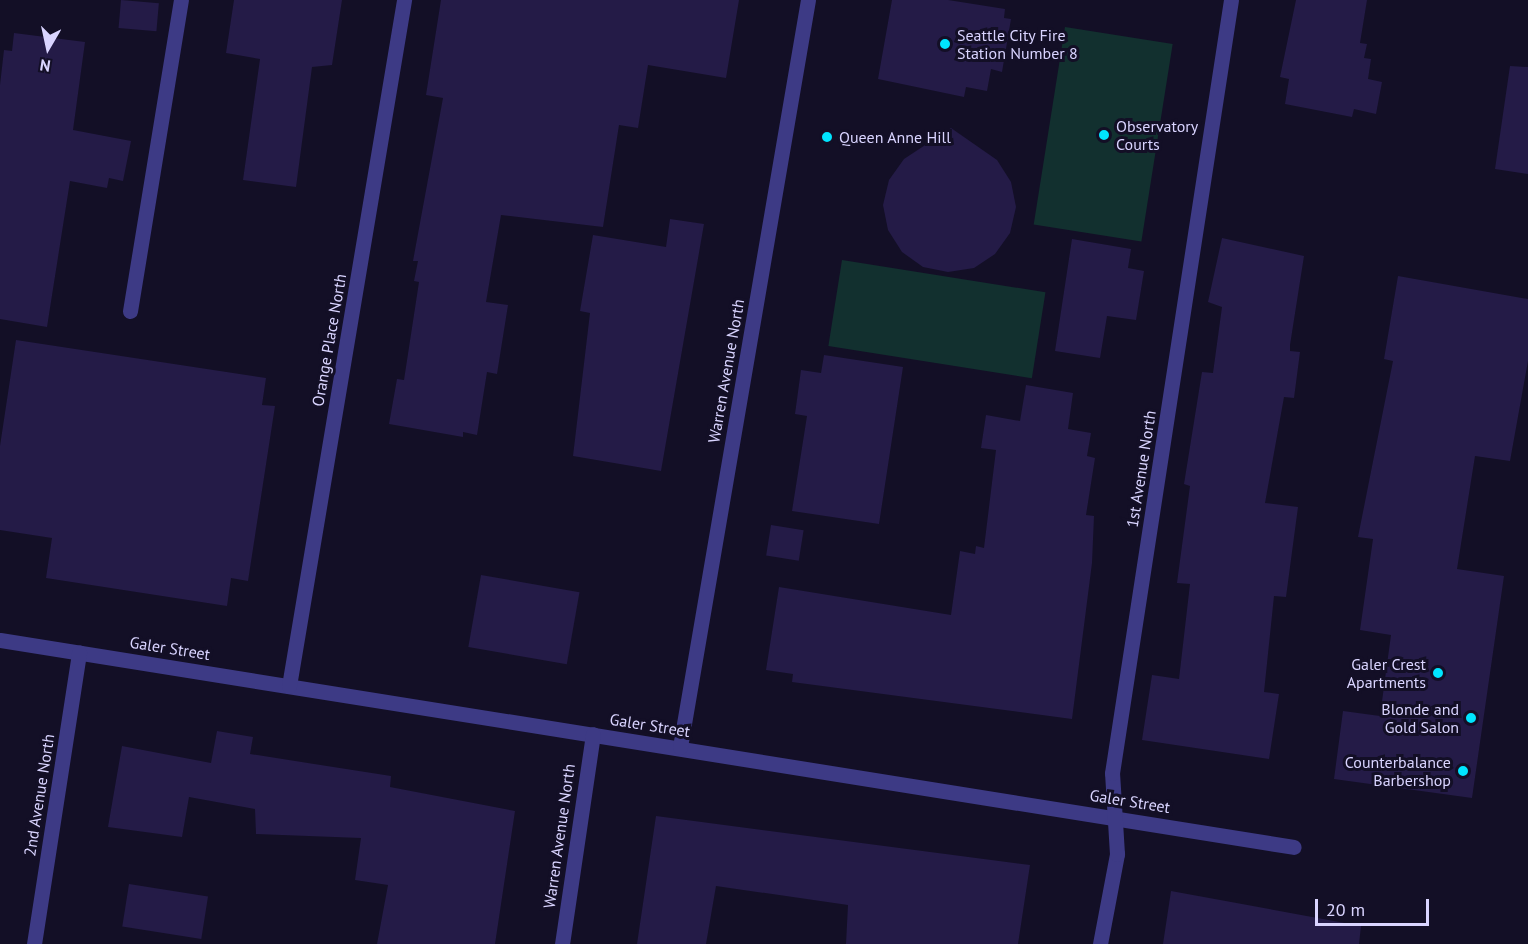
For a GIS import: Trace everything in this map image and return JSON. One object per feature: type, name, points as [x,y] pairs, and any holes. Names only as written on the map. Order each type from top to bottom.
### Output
[{"type":"street","points":[[130,311],[181,0]]},
{"type":"street","name":"Orange Place North","points":[[289,686],[404,0]]},
{"type":"street","name":"Warren Avenue North","points":[[680,747],[808,0]]},
{"type":"street","name":"1st Avenue North","points":[[1100,944],[1118,854],[1112,773],[1231,0]]},
{"type":"street","name":"Galer Street","points":[[0,640],[1294,847]]},
{"type":"street","name":"2nd Avenue North","points":[[34,944],[79,652]]},
{"type":"street","name":"Warren Avenue North","points":[[562,944],[593,734]]},
{"type":"green space","name":"Observatory Courts","points":[[1065,27],[1173,44],[1141,242],[1034,225]]},
{"type":"green space","points":[[842,260],[1045,292],[1032,378],[828,346]]},
{"type":"building","points":[[121,0],[159,3],[156,31],[119,28]]},
{"type":"building","points":[[234,0],[342,0],[332,65],[312,67],[296,187],[243,180],[260,59],[226,53]]},
{"type":"building","points":[[441,0],[739,0],[726,78],[648,65],[638,128],[619,125],[603,227],[501,215],[486,302],[508,305],[497,374],[487,372],[477,435],[463,432],[463,437],[389,424],[397,379],[404,380],[419,282],[414,281],[418,261],[413,261],[443,98],[426,95]]},
{"type":"building","name":"Seattle City Fire Station Number 8","points":[[892,0],[948,0],[1005,9],[1004,18],[1011,19],[1002,72],[991,69],[987,91],[966,87],[964,97],[878,79]]},
{"type":"building","points":[[1296,0],[1367,0],[1360,43],[1367,44],[1364,58],[1371,59],[1368,79],[1382,82],[1376,114],[1354,109],[1352,117],[1285,104],[1289,79],[1280,77]]},
{"type":"building","points":[[14,33],[85,42],[73,130],[131,141],[123,181],[109,178],[107,188],[70,181],[47,327],[0,319],[0,85],[4,50],[12,51]]},
{"type":"building","points":[[1510,66],[1528,67],[1528,174],[1495,169]]},
{"type":"building","points":[[951,128],[997,160],[1011,182],[1016,207],[1010,233],[995,254],[974,268],[948,272],[923,267],[902,252],[888,230],[883,205],[889,180],[904,159]]},
{"type":"building","points":[[670,219],[704,224],[661,471],[573,456],[590,313],[580,311],[593,235],[666,247]]},
{"type":"building","points":[[1222,238],[1304,256],[1290,345],[1290,351],[1300,352],[1294,398],[1284,397],[1265,503],[1298,507],[1286,597],[1274,596],[1264,692],[1279,694],[1269,759],[1142,740],[1152,675],[1179,679],[1190,584],[1177,583],[1190,486],[1184,484],[1202,372],[1213,373],[1222,307],[1208,302]]},
{"type":"building","points":[[1072,239],[1131,249],[1128,268],[1144,271],[1136,320],[1107,316],[1100,358],[1055,351]]},
{"type":"building","points":[[1398,276],[1528,299],[1528,361],[1510,461],[1475,456],[1457,569],[1504,576],[1472,798],[1334,779],[1343,711],[1380,716],[1391,635],[1360,630],[1373,539],[1358,537],[1393,361],[1384,359]]},
{"type":"building","points":[[16,340],[266,378],[262,405],[275,406],[248,581],[231,578],[227,606],[46,578],[52,538],[0,530],[0,446]]},
{"type":"building","points":[[824,355],[903,367],[879,524],[792,511],[807,416],[795,414],[801,370],[821,373]]},
{"type":"building","points":[[1026,385],[1073,393],[1068,429],[1091,433],[1087,456],[1095,458],[1086,515],[1094,516],[1092,563],[1072,719],[792,682],[793,674],[766,670],[779,587],[951,615],[960,551],[975,554],[976,546],[984,548],[996,450],[981,448],[986,415],[1020,421]]},
{"type":"building","points":[[771,525],[804,530],[799,561],[766,556]]},
{"type":"building","points":[[481,575],[579,592],[567,664],[468,647]]},
{"type":"building","points":[[217,731],[253,737],[250,754],[391,776],[390,787],[515,811],[495,944],[377,944],[388,885],[355,880],[361,838],[256,834],[255,809],[189,797],[182,837],[108,827],[122,746],[211,763]]},
{"type":"building","points":[[656,816],[1030,865],[1018,944],[846,944],[848,905],[716,886],[706,944],[637,944]]},
{"type":"building","points":[[129,884],[208,897],[201,939],[122,926]]},
{"type":"building","points":[[1171,891],[1361,926],[1359,944],[1163,944]]},
{"type":"place","name":"Seattle City Fire Station Number 8","points":[[945,44]]},
{"type":"place","name":"Observatory Courts","points":[[1104,135]]},
{"type":"place","name":"Queen Anne Hill","points":[[827,137]]},
{"type":"place","name":"Galer Crest Apartments","points":[[1438,673]]},
{"type":"place","name":"Blonde and Gold Salon","points":[[1471,718]]},
{"type":"place","name":"Counterbalance Barbershop","points":[[1463,771]]}]
